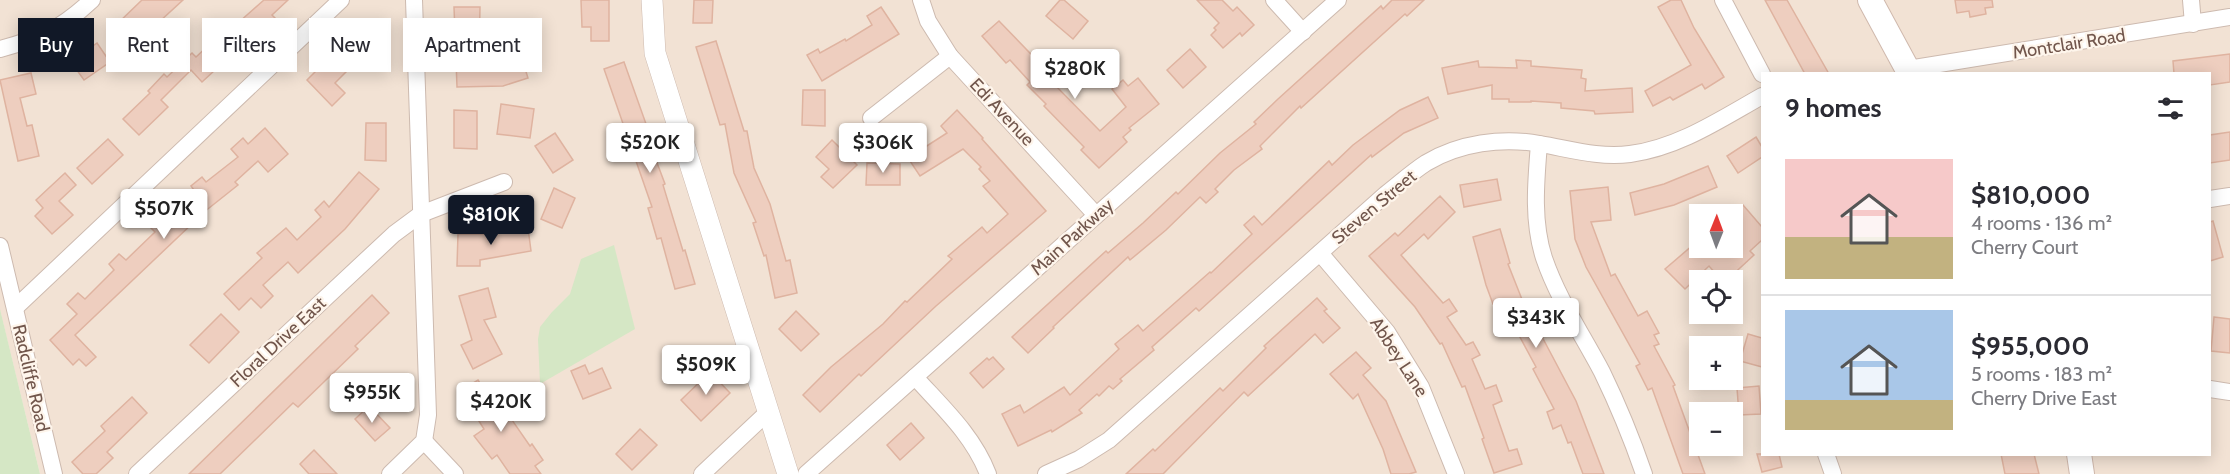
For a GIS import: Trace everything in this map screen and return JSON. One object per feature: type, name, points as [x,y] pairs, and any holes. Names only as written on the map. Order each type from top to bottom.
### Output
[{"type":"main road","points":[[1870,0],[1909,71]]},
{"type":"main road","points":[[2079,456],[2082,474]]},
{"type":"street","points":[[0,48],[32,40],[56,29],[92,0]]},
{"type":"street","points":[[15,308],[341,0]]},
{"type":"street","points":[[390,474],[424,441],[428,415],[414,0]]},
{"type":"street","points":[[652,0],[655,53],[788,474]]},
{"type":"street","name":"Edi Avenue","points":[[921,0],[928,21],[950,56],[1096,215]]},
{"type":"street","points":[[1274,0],[1303,32]]},
{"type":"street","name":"Main Parkway","points":[[806,474],[1338,0]]},
{"type":"street","points":[[1723,0],[1761,72]]},
{"type":"street","points":[[2191,0],[2193,24]]},
{"type":"street","name":"Montclair Road","points":[[1909,71],[2230,17]]},
{"type":"street","points":[[871,118],[950,56]]},
{"type":"street","name":"Steven Street","points":[[1046,474],[1079,459],[1109,440],[1386,194],[1426,163],[1455,150],[1481,143],[1511,141],[1539,144],[1583,154],[1627,155],[1644,152],[1670,145],[1761,97]]},
{"type":"street","points":[[1539,144],[1536,217],[1544,256],[1562,302],[1602,373],[1632,440],[1644,474]]},
{"type":"street","name":"Floral Drive East","points":[[137,474],[393,234],[421,214],[504,182]]},
{"type":"street","points":[[2211,199],[2230,196]]},
{"type":"street","name":"Radcliffe Road","points":[[0,246],[54,474]]},
{"type":"street","name":"Abbey Lane","points":[[1320,253],[1387,332],[1421,387],[1456,474]]},
{"type":"street","points":[[915,377],[966,433],[983,459],[988,474]]},
{"type":"street","points":[[2211,389],[2230,392]]},
{"type":"street","points":[[702,474],[768,412]]},
{"type":"street","points":[[424,441],[455,474]]},
{"type":"street","points":[[1827,456],[1833,474]]},
{"type":"shaded area","points":[[0,0],[2230,0],[2230,474],[40,474],[0,310]]},
{"type":"green space","points":[[614,245],[635,329],[540,384],[538,339],[540,327],[570,294],[581,259]]},
{"type":"green space","points":[[0,309],[40,474],[0,474]]},
{"type":"building","points":[[142,0],[183,0],[163,18],[123,18]]},
{"type":"building","points":[[264,0],[288,0],[272,15],[275,18],[244,18]]},
{"type":"building","points":[[581,0],[609,0],[609,41],[591,41],[591,27],[582,27]]},
{"type":"building","points":[[694,0],[713,0],[712,23],[693,23]]},
{"type":"building","points":[[1060,0],[1064,0],[1088,21],[1073,39],[1046,16]]},
{"type":"building","points":[[1197,0],[1222,0],[1233,11],[1237,7],[1254,25],[1242,36],[1240,33],[1223,48],[1211,35],[1219,23]]},
{"type":"building","points":[[1392,0],[1424,0],[1407,16],[1405,14],[1301,108],[1300,106],[1260,146],[1262,149],[1234,170],[1215,189],[1218,192],[1206,203],[1200,197],[1130,260],[1128,257],[1028,353],[1012,337],[1106,251],[1108,253],[1176,192],[1178,194],[1220,153],[1256,124],[1254,122],[1278,99],[1381,6],[1383,9]]},
{"type":"building","points":[[1671,0],[1681,0],[1694,28],[1724,77],[1705,89],[1702,84],[1673,100],[1670,97],[1653,106],[1645,91],[1691,65],[1658,7]]},
{"type":"building","points":[[1765,0],[1787,0],[1828,72],[1804,72]]},
{"type":"building","points":[[1955,0],[1992,0],[1993,7],[1985,8],[1986,14],[1970,17],[1969,11],[1957,13]]},
{"type":"building","points":[[454,7],[480,7],[480,18],[454,18]]},
{"type":"building","points":[[881,7],[899,34],[822,81],[807,55],[818,49],[820,53],[845,39],[846,41],[872,25],[867,16]]},
{"type":"building","points":[[999,21],[1054,78],[1051,81],[1100,131],[1126,107],[1112,89],[1123,80],[1128,86],[1138,78],[1159,104],[1129,128],[1131,130],[1123,137],[1127,142],[1099,168],[1081,150],[1084,147],[1027,85],[1030,82],[1010,60],[1006,63],[982,36]]},
{"type":"building","points":[[716,41],[744,131],[747,131],[754,168],[770,204],[786,261],[790,260],[797,293],[775,298],[766,255],[764,256],[753,223],[756,222],[734,173],[725,124],[720,125],[696,47]]},
{"type":"building","points":[[97,43],[106,56],[106,65],[84,80],[78,72],[94,72],[94,45]]},
{"type":"building","points":[[1190,49],[1206,67],[1183,88],[1167,70]]},
{"type":"building","points":[[202,51],[202,72],[213,72],[202,82],[190,71],[190,55],[192,53],[196,57]]},
{"type":"building","points":[[2230,54],[2230,82],[2211,85],[2211,72],[2174,72],[2173,61]]},
{"type":"building","points":[[1516,60],[1531,61],[1531,66],[1582,70],[1581,78],[1586,79],[1585,91],[1632,88],[1633,112],[1595,114],[1594,111],[1561,108],[1561,103],[1509,102],[1509,99],[1492,99],[1492,85],[1448,94],[1442,68],[1478,61],[1479,67],[1517,68]]},
{"type":"building","points":[[624,62],[651,138],[648,139],[665,184],[663,185],[695,284],[675,289],[661,238],[657,239],[648,208],[652,207],[604,69]]},
{"type":"building","points":[[172,72],[189,72],[161,100],[168,107],[139,135],[123,119],[150,93],[148,91],[164,74],[167,77]]},
{"type":"building","points":[[315,72],[346,72],[335,83],[345,93],[332,106],[307,80]]},
{"type":"building","points":[[456,72],[526,72],[528,78],[503,86],[457,87]]},
{"type":"building","points":[[31,73],[36,94],[20,98],[27,126],[32,125],[39,156],[18,161],[0,80]]},
{"type":"building","points":[[803,90],[825,90],[825,126],[802,125]]},
{"type":"building","points":[[1428,97],[1438,118],[1404,133],[1372,157],[1371,155],[1199,311],[1196,308],[1152,347],[1154,350],[1120,379],[1122,381],[1113,389],[1109,386],[1099,396],[1097,394],[1079,410],[1082,413],[1052,432],[1051,430],[1018,446],[1002,414],[1020,405],[1024,413],[1064,387],[1070,395],[1119,349],[1115,344],[1138,325],[1143,331],[1211,273],[1252,234],[1244,225],[1254,216],[1262,225],[1329,161],[1332,165],[1353,145],[1400,110]]},
{"type":"building","points":[[501,104],[534,109],[530,138],[497,134]]},
{"type":"building","points":[[454,110],[477,111],[477,149],[454,148]]},
{"type":"building","points":[[957,110],[1046,211],[936,306],[861,376],[859,374],[820,412],[803,395],[831,367],[883,324],[952,259],[948,256],[982,227],[987,233],[1008,214],[983,186],[990,181],[979,169],[981,167],[963,149],[920,176],[908,158],[947,133],[941,126]]},
{"type":"building","points":[[366,123],[386,123],[386,161],[365,160]]},
{"type":"building","points":[[265,128],[288,154],[268,172],[258,161],[235,182],[238,185],[194,220],[75,335],[96,357],[86,366],[79,359],[73,365],[50,340],[77,314],[67,304],[78,293],[85,299],[114,270],[109,264],[119,254],[126,260],[155,232],[149,226],[161,215],[166,221],[196,193],[191,186],[202,177],[206,182],[238,157],[231,149],[243,138],[248,144]]},
{"type":"building","points":[[2230,132],[2230,160],[2211,163],[2211,135]]},
{"type":"building","points":[[555,133],[573,160],[553,173],[535,146]]},
{"type":"building","points":[[1756,137],[1761,145],[1761,158],[1738,173],[1727,156]]},
{"type":"building","points":[[108,139],[123,155],[92,184],[77,168]]},
{"type":"building","points":[[832,140],[857,165],[833,188],[821,177],[829,169],[816,157]]},
{"type":"building","points":[[867,163],[900,164],[900,185],[866,185]]},
{"type":"building","points":[[1708,166],[1717,187],[1674,205],[1635,215],[1630,193],[1664,184]]},
{"type":"building","points":[[359,172],[379,189],[345,229],[298,273],[288,262],[263,285],[273,296],[261,308],[251,298],[239,310],[224,294],[262,258],[257,253],[286,228],[297,240],[321,217],[315,210],[324,201],[329,207]]},
{"type":"building","points":[[65,173],[76,185],[59,201],[73,215],[52,234],[35,216],[43,208],[36,200]]},
{"type":"building","points":[[1497,179],[1501,200],[1464,207],[1460,185]]},
{"type":"building","points":[[1608,187],[1611,220],[1591,222],[1611,276],[1615,274],[1638,316],[1647,311],[1659,333],[1654,335],[1659,344],[1654,346],[1675,385],[1673,386],[1689,430],[1689,456],[1698,456],[1705,474],[1683,474],[1652,388],[1648,390],[1636,366],[1640,364],[1586,267],[1575,239],[1570,191]]},
{"type":"building","points":[[554,188],[575,198],[562,228],[541,219]]},
{"type":"building","points":[[1440,196],[1455,212],[1428,239],[1424,234],[1401,255],[1443,303],[1449,299],[1457,311],[1447,317],[1466,345],[1473,342],[1480,355],[1472,359],[1485,389],[1496,385],[1502,401],[1493,405],[1509,451],[1517,449],[1522,464],[1494,473],[1465,386],[1462,387],[1442,343],[1440,344],[1415,307],[1369,256],[1395,233],[1398,236]]},
{"type":"building","points":[[1743,205],[1761,226],[1761,241],[1750,251],[1754,255],[1738,270],[1712,270],[1709,266],[1705,270],[1689,270],[1689,285],[1685,289],[1665,269],[1689,248],[1689,258],[1743,258]]},
{"type":"building","points":[[2213,221],[2223,257],[2211,261],[2211,222]]},
{"type":"building","points":[[528,228],[531,251],[480,260],[480,266],[457,266],[458,234],[488,234]]},
{"type":"building","points":[[1500,229],[1510,263],[1508,264],[1529,317],[1531,316],[1576,401],[1604,474],[1583,474],[1571,442],[1568,443],[1561,425],[1553,429],[1547,412],[1554,409],[1533,369],[1536,367],[1507,313],[1505,314],[1500,301],[1493,304],[1473,237]]},
{"type":"building","points":[[488,288],[496,317],[484,320],[502,354],[473,369],[461,345],[472,340],[459,296]]},
{"type":"building","points":[[372,295],[389,313],[355,346],[358,349],[298,407],[293,403],[220,474],[189,474]]},
{"type":"building","points":[[1317,298],[1327,309],[1324,311],[1340,328],[1323,343],[1315,334],[1248,396],[1244,392],[1163,474],[1126,474],[1153,449],[1155,451],[1220,388],[1223,391],[1266,348],[1264,346]]},
{"type":"building","points":[[796,311],[819,334],[801,351],[779,329]]},
{"type":"building","points":[[221,314],[239,332],[209,363],[190,345]]},
{"type":"building","points":[[2214,317],[2230,319],[2230,353],[2211,351]]},
{"type":"building","points":[[1748,334],[1761,338],[1761,367],[1743,362],[1743,351]]},
{"type":"building","points":[[1356,352],[1371,368],[1363,375],[1386,401],[1416,472],[1391,474],[1383,449],[1358,394],[1353,399],[1330,374]]},
{"type":"building","points":[[993,357],[1004,369],[983,388],[970,373],[987,358],[989,360]]},
{"type":"building","points":[[585,365],[589,374],[602,368],[611,388],[583,399],[571,371]]},
{"type":"building","points":[[710,372],[730,393],[701,421],[681,400]]},
{"type":"building","points":[[364,375],[375,385],[365,396],[354,385]]},
{"type":"building","points":[[478,380],[488,397],[494,394],[530,446],[532,444],[543,460],[535,466],[541,474],[510,474],[497,455],[492,459],[474,436],[484,429],[460,391]]},
{"type":"building","points":[[1759,386],[1761,414],[1743,415],[1743,402],[1738,402],[1737,390],[1743,390],[1743,387]]},
{"type":"building","points":[[132,397],[147,413],[107,452],[113,458],[96,474],[83,474],[72,462],[105,431],[101,426]]},
{"type":"building","points":[[369,406],[390,428],[375,441],[355,419]]},
{"type":"building","points":[[911,423],[924,438],[900,460],[887,445]]},
{"type":"building","points":[[640,429],[657,445],[632,470],[616,454]]},
{"type":"building","points":[[314,450],[337,474],[309,474],[300,464]]},
{"type":"building","points":[[1757,454],[1779,456],[1782,467],[1762,472]]},
{"type":"building","points":[[2001,456],[2034,456],[2039,474],[2005,474]]}]
